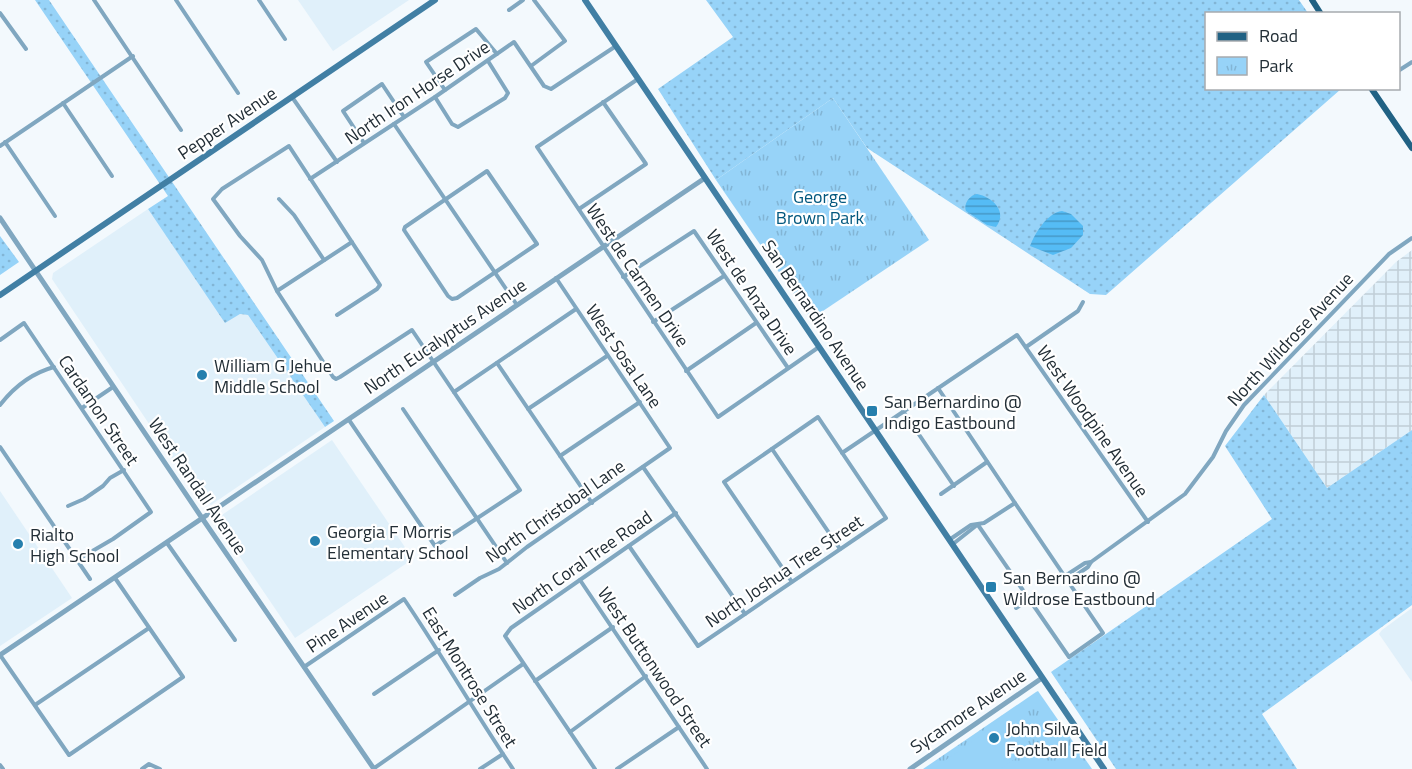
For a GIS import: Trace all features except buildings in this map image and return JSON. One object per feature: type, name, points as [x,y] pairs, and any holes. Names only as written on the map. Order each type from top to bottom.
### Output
[{"type":"main road","name":"Pepper Avenue","points":[[0,295],[435,0]]},
{"type":"main road","name":"San Bernardino Avenue","points":[[585,0],[1104,769]]},
{"type":"main road","points":[[1373,90],[1412,148]]},
{"type":"street","points":[[94,0],[182,130]]},
{"type":"street","points":[[176,0],[238,93]]},
{"type":"street","points":[[259,0],[285,39]]},
{"type":"street","points":[[509,10],[523,0]]},
{"type":"street","points":[[534,0],[565,41],[531,66],[544,86],[551,89],[616,46]]},
{"type":"street","points":[[0,13],[26,50]]},
{"type":"street","points":[[445,90],[426,62],[476,28],[497,54]]},
{"type":"street","name":"North Iron Horse Drive","points":[[310,179],[514,42],[531,66]]},
{"type":"street","points":[[0,146],[133,56]]},
{"type":"street","points":[[435,97],[452,124],[458,127],[505,98],[508,93],[488,61]]},
{"type":"street","points":[[579,209],[646,164],[603,102],[638,79]]},
{"type":"street","points":[[364,143],[343,111],[382,84],[404,117]]},
{"type":"street","points":[[292,97],[337,162]]},
{"type":"street","name":"West de Carmen Drive","points":[[603,102],[537,147],[718,417],[788,368]]},
{"type":"street","points":[[63,103],[111,176]]},
{"type":"street","points":[[394,124],[517,305]]},
{"type":"street","points":[[5,142],[55,216]]},
{"type":"street","points":[[337,315],[380,285],[289,146],[222,189],[213,199],[240,236],[262,260],[278,291],[333,377],[340,378],[412,330],[520,490],[435,546],[349,420]]},
{"type":"street","points":[[487,171],[537,244],[457,298],[452,299],[404,230],[405,227],[445,200],[487,171]]},
{"type":"street","name":"North Eucalyptus Avenue","points":[[0,655],[705,177]]},
{"type":"street","points":[[279,199],[294,215],[324,260]]},
{"type":"street","name":"West Randall Avenue","points":[[0,218],[374,769]]},
{"type":"street","name":"West de Anza Drive","points":[[623,278],[694,231],[788,368]]},
{"type":"street","name":"North Wildrose Avenue","points":[[1068,580],[1191,488],[1213,457],[1226,431],[1244,405],[1389,254],[1412,238]]},
{"type":"street","points":[[278,291],[352,242]]},
{"type":"street","points":[[653,322],[724,276]]},
{"type":"street","name":"West Sosa Lane","points":[[556,278],[670,448]]},
{"type":"street","points":[[1026,347],[1078,311],[1083,302]]},
{"type":"street","points":[[454,392],[576,309]]},
{"type":"street","name":"Cardamon Street","points":[[0,340],[24,323],[151,512],[113,539],[77,560]]},
{"type":"street","points":[[686,370],[756,323]]},
{"type":"street","name":"West Woodpine Avenue","points":[[938,388],[1017,335],[1148,522]]},
{"type":"street","points":[[788,368],[819,347]]},
{"type":"street","points":[[528,409],[607,356]]},
{"type":"street","points":[[496,363],[592,503]]},
{"type":"street","points":[[0,405],[10,392],[29,378],[54,367]]},
{"type":"street","points":[[82,408],[113,387]]},
{"type":"street","points":[[792,582],[724,482],[818,417],[842,453],[938,388],[1103,633],[1069,657],[978,525]]},
{"type":"street","points":[[560,456],[640,402]]},
{"type":"street","points":[[402,409],[507,563]]},
{"type":"street","points":[[903,411],[954,486]]},
{"type":"street","points":[[0,447],[90,579]]},
{"type":"street","name":"North Christobal Lane","points":[[455,596],[480,578],[507,563],[526,547],[670,448]]},
{"type":"street","points":[[772,449],[840,549]]},
{"type":"street","name":"North Joshua Tree Street","points":[[629,546],[698,646],[886,518],[842,453]]},
{"type":"street","points":[[941,494],[987,462]]},
{"type":"street","points":[[643,467],[745,614]]},
{"type":"street","points":[[68,506],[84,499],[124,470]]},
{"type":"street","points":[[951,542],[990,520],[1015,502]]},
{"type":"street","name":"North Coral Tree Road","points":[[523,664],[505,636],[510,628],[676,513]]},
{"type":"street","points":[[168,543],[235,640]]},
{"type":"street","name":"North Wildrose Avenue","points":[[1065,576],[1085,562],[1091,562]]},
{"type":"street","points":[[0,655],[69,755],[183,677],[115,578]]},
{"type":"street","name":"West Buttonwood Street","points":[[580,580],[706,769]]},
{"type":"street","name":"Pine Avenue","points":[[304,667],[404,599]]},
{"type":"street","name":"East Montrose Street","points":[[404,599],[439,650],[468,702],[513,769]]},
{"type":"street","points":[[1016,608],[1029,599]]},
{"type":"street","points":[[535,681],[613,627]]},
{"type":"street","points":[[34,705],[149,628]]},
{"type":"street","points":[[375,694],[439,650]]},
{"type":"street","points":[[374,769],[523,664],[595,769]]},
{"type":"street","points":[[570,732],[646,676]]},
{"type":"street","name":"Sycamore Avenue","points":[[910,769],[1042,678]]},
{"type":"street","points":[[617,769],[679,727]]},
{"type":"street","points":[[480,769],[502,754]]},
{"type":"street","points":[[142,769],[149,764],[160,769]]},
{"type":"street","points":[[0,765],[3,769]]},
{"type":"shaded area","points":[[298,0],[409,0],[333,51]]},
{"type":"shaded area","points":[[977,194],[988,198],[997,206],[1000,216],[996,227],[987,225],[966,211],[965,206],[968,200]]},
{"type":"shaded area","name":"William G Jehue Middle School","points":[[148,209],[225,322],[240,314],[248,315],[325,427],[211,505],[206,501],[202,503],[52,279],[53,273]]},
{"type":"shaded area","points":[[1062,211],[1071,214],[1083,226],[1083,235],[1071,248],[1053,255],[1030,246],[1038,230],[1051,215]]},
{"type":"shaded area","points":[[1412,250],[1412,430],[1327,488],[1264,395],[1396,262]]},
{"type":"shaded area","name":"Georgia F Morris Elementary School","points":[[332,440],[413,559],[295,638],[216,519]]},
{"type":"shaded area","name":"Rialto High School","points":[[0,491],[72,598],[0,646]]},
{"type":"shaded area","points":[[1412,608],[1412,682],[1379,634]]},
{"type":"green space","points":[[35,0],[49,0],[334,421],[325,427],[248,315],[240,314],[225,323],[148,209],[168,196]]},
{"type":"green space","points":[[706,0],[1299,0],[1307,12],[1205,12],[1205,90],[1340,90],[1106,295],[1090,294],[867,148],[833,98],[716,180],[658,89],[733,37]]},
{"type":"green space","name":"George Brown Park","points":[[833,98],[929,240],[811,319],[716,180]]},
{"type":"green space","points":[[0,236],[19,262],[0,275]]},
{"type":"green space","points":[[1264,395],[1327,488],[1412,430],[1412,605],[1262,714],[1297,769],[1116,769],[1051,672],[1272,519],[1225,446]]},
{"type":"green space","points":[[1038,691],[1092,769],[923,769],[1036,692]]},
{"type":"green space","name":"John Silva Football Field","points":[[1000,722],[1022,754],[1000,769],[933,769]]},
{"type":"place","name":"William G Jehue Middle School","points":[[202,375]]},
{"type":"place","name":"San Bernardino @ Indigo Eastbound","points":[[872,411]]},
{"type":"place","name":"Georgia F Morris Elementary School","points":[[315,541]]},
{"type":"place","name":"Rialto High School","points":[[18,544]]},
{"type":"place","name":"San Bernardino @ Wildrose Eastbound","points":[[991,587]]},
{"type":"place","name":"John Silva Football Field","points":[[994,738]]}]
